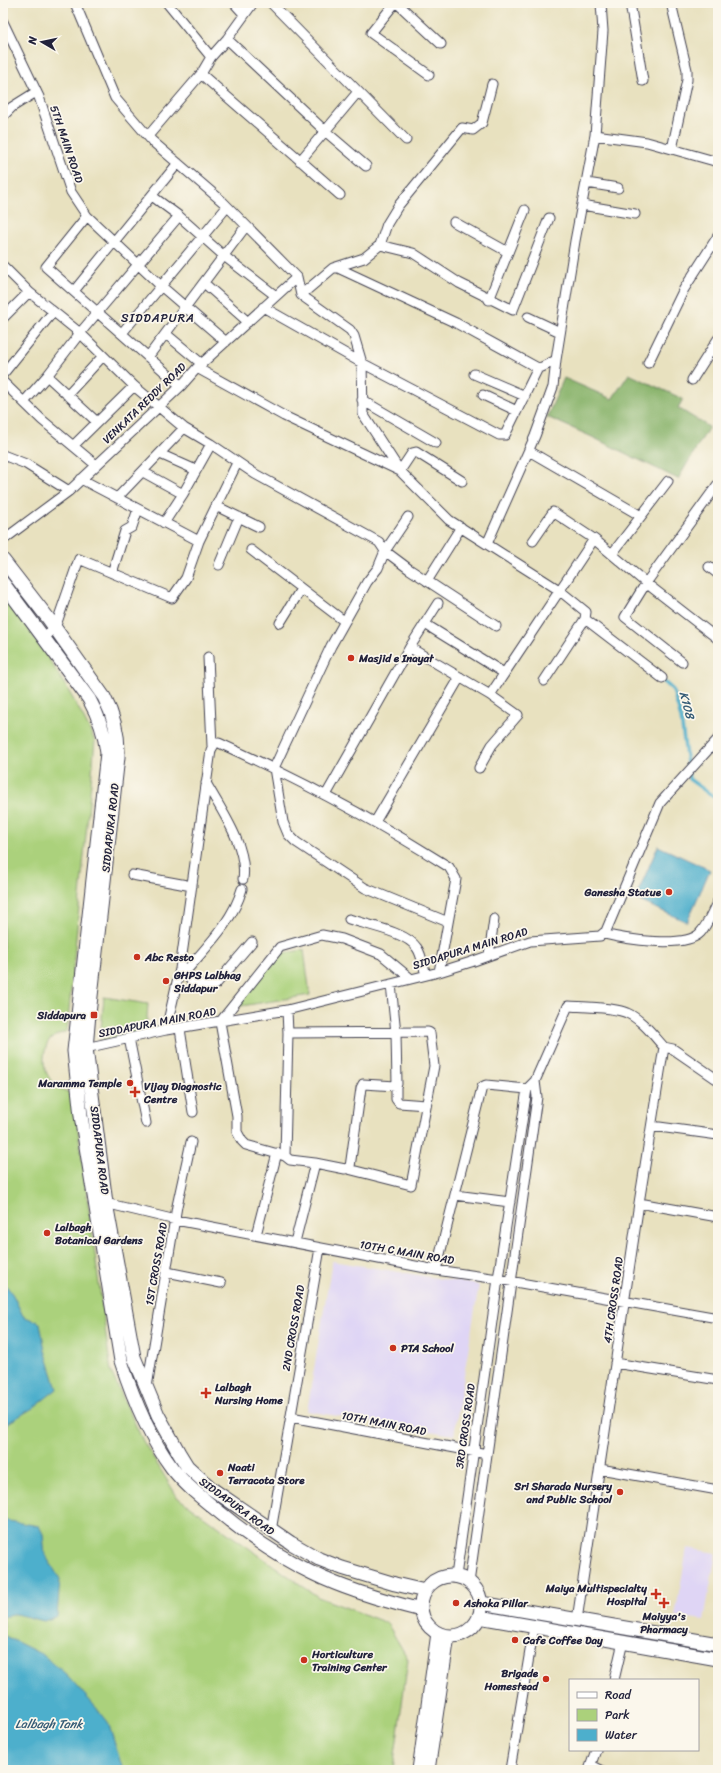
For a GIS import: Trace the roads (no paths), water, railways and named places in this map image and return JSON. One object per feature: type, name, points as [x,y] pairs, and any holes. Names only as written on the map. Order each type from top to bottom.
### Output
[{"type":"main road","name":"SIDDAPURA ROAD","points":[[3,560],[55,628],[104,697],[110,709],[118,739],[118,757],[89,1014],[80,1049]]},
{"type":"main road","name":"SIDDAPURA ROAD","points":[[3,583],[89,699],[103,729],[106,753],[80,1049],[121,1361],[134,1398],[146,1424],[172,1468],[188,1485],[232,1522],[283,1558],[312,1574],[394,1603],[421,1610]]},
{"type":"main road","name":"SIDDAPURA ROAD","points":[[100,1202],[134,1357],[147,1391],[168,1434],[187,1466],[212,1489],[271,1531],[319,1559],[342,1568],[395,1584],[425,1590]]},
{"type":"main road","points":[[447,1576],[456,1576],[470,1583],[478,1594],[480,1603],[479,1617],[474,1625],[458,1635],[443,1635],[430,1628],[424,1620],[421,1610],[421,1600],[425,1590],[438,1578],[447,1576]]},
{"type":"main road","points":[[480,1603],[718,1644]]},
{"type":"main road","points":[[479,1617],[718,1659]]},
{"type":"main road","points":[[419,1770],[443,1635]]},
{"type":"main road","points":[[428,1770],[443,1635]]},
{"type":"street","points":[[75,3],[115,98],[152,141],[227,207],[297,277],[301,295],[350,330],[356,340],[362,363],[363,414],[400,471],[449,520],[559,590],[586,612],[585,619],[544,681]]},
{"type":"street","points":[[167,3],[211,57]]},
{"type":"street","points":[[234,3],[244,14]]},
{"type":"street","points":[[148,136],[201,74],[211,57],[227,39],[253,3]]},
{"type":"street","points":[[270,3],[357,93],[406,140]]},
{"type":"street","points":[[429,75],[371,33],[396,3],[441,44]]},
{"type":"street","points":[[487,544],[529,451],[553,387],[560,332],[586,183],[596,135],[603,31],[601,3]]},
{"type":"street","points":[[630,3],[643,81]]},
{"type":"street","points":[[671,3],[687,70],[687,80],[672,149]]},
{"type":"street","name":"5TH MAIN ROAD","points":[[3,22],[36,92],[71,192],[88,216],[161,286],[226,342]]},
{"type":"street","points":[[227,39],[325,132],[366,166]]},
{"type":"street","points":[[201,74],[340,195]]},
{"type":"street","points":[[301,295],[333,268],[364,258],[380,246],[387,224],[398,206],[462,128],[473,130],[482,123],[492,84]]},
{"type":"street","points":[[3,116],[12,106],[36,92]]},
{"type":"street","points":[[300,161],[357,93]]},
{"type":"street","points":[[596,135],[647,142],[718,162]]},
{"type":"street","points":[[74,291],[178,163]]},
{"type":"street","points":[[586,183],[618,188]]},
{"type":"street","points":[[152,196],[179,216],[224,256],[276,296]]},
{"type":"street","points":[[582,205],[635,214]]},
{"type":"street","points":[[122,333],[227,207]]},
{"type":"street","points":[[489,300],[525,210]]},
{"type":"street","points":[[88,216],[46,267],[181,386]]},
{"type":"street","points":[[24,402],[47,376],[80,333],[140,265],[179,216]]},
{"type":"street","points":[[380,246],[413,253],[459,283],[489,300],[513,310],[549,218]]},
{"type":"street","points":[[454,222],[508,252]]},
{"type":"street","points":[[148,357],[246,226]]},
{"type":"street","points":[[648,363],[684,289],[718,236]]},
{"type":"street","points":[[3,266],[29,292],[80,333],[134,386],[184,428],[211,444],[237,463],[379,542],[385,551],[427,582],[496,626]]},
{"type":"street","points":[[333,268],[338,268],[456,323],[538,368],[556,360]]},
{"type":"street","name":"VENKATA REDDY ROAD","points":[[3,540],[69,491],[181,386],[200,366],[297,277]]},
{"type":"street","points":[[204,283],[248,322]]},
{"type":"street","points":[[4,315],[29,292]]},
{"type":"street","points":[[263,307],[362,363],[502,436],[507,433],[538,368]]},
{"type":"street","points":[[3,374],[52,312]]},
{"type":"street","points":[[528,317],[560,332]]},
{"type":"street","points":[[166,334],[200,366],[284,416],[400,471]]},
{"type":"street","points":[[692,380],[718,339]]},
{"type":"street","points":[[67,395],[103,356]]},
{"type":"street","points":[[474,374],[525,396]]},
{"type":"street","points":[[47,376],[97,422]]},
{"type":"street","points":[[3,382],[42,420],[74,445],[96,465]]},
{"type":"street","points":[[74,445],[134,386]]},
{"type":"street","points":[[483,395],[517,411]]},
{"type":"street","points":[[362,400],[436,443]]},
{"type":"street","points":[[117,498],[184,428]]},
{"type":"street","points":[[164,523],[183,494],[211,444]]},
{"type":"street","points":[[529,451],[641,516]]},
{"type":"street","points":[[400,471],[412,453],[416,452],[462,481]]},
{"type":"street","points":[[160,454],[196,470]]},
{"type":"street","points":[[3,455],[26,464],[69,491]]},
{"type":"street","points":[[43,637],[55,628],[79,559],[172,598],[186,578],[199,541],[237,463]]},
{"type":"street","points":[[143,472],[183,494]]},
{"type":"street","points":[[81,479],[199,541]]},
{"type":"street","points":[[612,554],[668,481]]},
{"type":"street","points":[[682,662],[625,617],[646,583],[718,484]]},
{"type":"street","points":[[216,506],[259,527]]},
{"type":"street","points":[[112,573],[125,531],[132,526],[138,509]]},
{"type":"street","points":[[533,541],[553,512],[594,539],[646,583],[718,639]]},
{"type":"street","points":[[219,565],[239,517]]},
{"type":"street","points":[[408,517],[385,551],[378,568],[367,582],[344,621],[274,768],[283,822],[288,834],[296,842],[365,888],[448,922]]},
{"type":"street","points":[[427,582],[461,527]]},
{"type":"street","points":[[490,695],[594,539]]},
{"type":"street","points":[[251,550],[344,621]]},
{"type":"street","points":[[709,567],[718,574]]},
{"type":"street","points":[[280,623],[302,590]]},
{"type":"street","points":[[326,795],[413,641],[438,603]]},
{"type":"street","points":[[585,619],[662,678]]},
{"type":"street","points":[[425,624],[504,673]]},
{"type":"street","points":[[412,649],[460,676],[518,715],[492,745],[479,768]]},
{"type":"street","points":[[166,1030],[183,972],[192,886],[212,746],[208,656]]},
{"type":"street","points":[[375,822],[460,676]]},
{"type":"street","points":[[718,739],[660,803],[604,934],[631,940],[683,941],[692,939],[700,933],[718,901]]},
{"type":"street","points":[[212,746],[219,743],[274,768],[375,822],[450,867],[456,879],[439,972]]},
{"type":"street","points":[[206,783],[239,845],[243,859],[243,879]]},
{"type":"street","points":[[132,875],[192,886]]},
{"type":"street","points":[[183,972],[230,919],[238,905],[242,888]]},
{"type":"street","points":[[349,919],[381,928],[409,939],[417,948],[426,975]]},
{"type":"street","points":[[489,955],[494,919]]},
{"type":"street","name":"SIDDAPURA MAIN ROAD","points":[[80,1049],[166,1030],[180,1029],[287,1010],[410,978],[439,972],[530,941],[600,936],[604,934]]},
{"type":"street","points":[[288,1033],[430,1033],[434,1066],[411,1186],[348,1169],[290,1160],[281,1154],[246,1145],[237,1132],[237,1116],[220,1022],[280,947],[322,935],[342,939],[381,954],[410,978]]},
{"type":"street","points":[[183,972],[191,980],[208,988],[216,984],[252,942]]},
{"type":"street","points":[[391,984],[396,1033],[398,1082],[396,1086],[396,1099],[399,1103],[426,1105]]},
{"type":"street","points":[[436,1270],[482,1087],[486,1085],[527,1089],[535,1081],[568,1006],[597,1007],[627,1013],[647,1029],[664,1047],[673,1049],[718,1080]]},
{"type":"street","points":[[256,1235],[281,1154],[288,1033],[287,1010]]},
{"type":"street","points":[[180,1029],[194,1112]]},
{"type":"street","points":[[129,1038],[146,1123]]},
{"type":"street","name":"4TH CROSS ROAD","points":[[577,1620],[639,1203],[664,1047]]},
{"type":"street","points":[[470,1583],[510,1282],[537,1097],[535,1081]]},
{"type":"street","points":[[348,1169],[350,1167],[361,1088],[363,1084],[396,1086]]},
{"type":"street","name":"3RD CROSS ROAD","points":[[456,1576],[498,1279],[527,1089]]},
{"type":"street","points":[[652,1126],[718,1135]]},
{"type":"street","name":"1ST CROSS ROAD","points":[[147,1391],[176,1220],[177,1206],[191,1142]]},
{"type":"street","points":[[295,1242],[315,1163]]},
{"type":"street","points":[[455,1195],[510,1202]]},
{"type":"street","name":"10TH C MAIN ROAD","points":[[100,1202],[176,1220],[436,1270],[498,1279],[718,1318]]},
{"type":"street","points":[[639,1203],[718,1217]]},
{"type":"street","name":"2ND CROSS ROAD","points":[[271,1531],[320,1248]]},
{"type":"street","points":[[167,1272],[221,1282]]},
{"type":"street","points":[[615,1363],[718,1380]]},
{"type":"street","name":"10TH MAIN ROAD","points":[[290,1417],[488,1454]]},
{"type":"street","points":[[600,1469],[718,1490]]},
{"type":"street","points":[[510,1770],[534,1626]]},
{"type":"street","points":[[614,1679],[622,1642]]},
{"type":"street","points":[[596,1751],[590,1767],[601,1770]]},
{"type":"water","points":[[658,846],[710,870],[687,922],[635,899]]},
{"type":"water","points":[[3,1281],[13,1295],[23,1316],[40,1323],[45,1350],[57,1389],[33,1408],[3,1426]]},
{"type":"water","points":[[3,1520],[39,1526],[43,1534],[45,1555],[60,1579],[57,1616],[44,1621],[16,1614],[3,1617]]},
{"type":"water","name":"Lalbagh Tank","points":[[3,1635],[43,1655],[67,1675],[100,1712],[108,1722],[123,1770],[3,1770]]},
{"type":"waterway","name":"K108","points":[[661,679],[673,690],[681,718],[689,779],[718,800]]},
{"type":"place","name":"Masjid e Inayat","points":[[351,658]]},
{"type":"place","name":"Ganesha Statue","points":[[669,892]]},
{"type":"place","name":"Abc Resto","points":[[137,957]]},
{"type":"place","name":"GHPS Lalbhag Siddapur","points":[[166,981]]},
{"type":"place","name":"Siddapura","points":[[94,1015]]},
{"type":"place","name":"Maramma Temple","points":[[130,1083]]},
{"type":"place","name":"Vijay Diagnostic Centre","points":[[135,1092]]},
{"type":"place","name":"Lalbagh Botanical Gardens","points":[[47,1233]]},
{"type":"place","name":"PTA School","points":[[393,1348]]},
{"type":"place","name":"Lalbagh Nursing Home","points":[[206,1393]]},
{"type":"place","name":"Naati Terracota Store","points":[[220,1473]]},
{"type":"place","name":"Sri Sharada Nursery and Public School","points":[[620,1492]]},
{"type":"place","name":"Maiya Multispecialty Hospital","points":[[656,1594]]},
{"type":"place","name":"Ashoka Pillar","points":[[456,1603]]},
{"type":"place","name":"Maiyya's Pharmacy","points":[[664,1603]]},
{"type":"place","name":"Cafe Coffee Day","points":[[515,1640]]},
{"type":"place","name":"Horticulture Training Center","points":[[304,1660]]},
{"type":"place","name":"Brigade Homestead","points":[[546,1679]]},
{"type":"district","name":"SIDDAPURA","points":[[158,318]]}]
